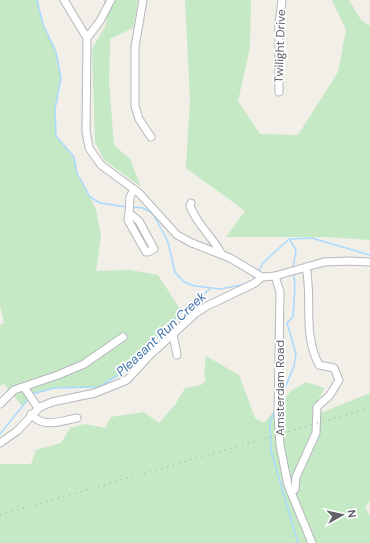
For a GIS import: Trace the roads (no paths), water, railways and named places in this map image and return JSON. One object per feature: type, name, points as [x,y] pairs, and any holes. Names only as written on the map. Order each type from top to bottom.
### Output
[{"type":"street","points":[[64,0],[86,38],[88,142],[101,165],[134,189],[177,235],[192,243],[221,253],[261,276],[275,276],[324,262],[370,262]]},
{"type":"street","points":[[86,38],[100,21],[111,0]]},
{"type":"street","points":[[143,0],[135,46],[135,106],[139,119],[151,137]]},
{"type":"street","name":"Twilight Drive","points":[[279,92],[279,25],[282,0]]},
{"type":"street","points":[[129,215],[139,221],[154,249],[146,252],[129,215],[130,197],[134,189]]},
{"type":"street","points":[[191,203],[190,206],[195,218],[204,232],[216,244],[221,253]]},
{"type":"street","points":[[291,493],[295,489],[296,476],[316,433],[317,407],[330,395],[339,380],[334,368],[319,365],[310,342],[308,330],[308,283],[306,267]]},
{"type":"street","points":[[0,443],[16,431],[38,408],[52,402],[95,393],[127,380],[173,334],[205,307],[255,283],[261,276]]},
{"type":"street","name":"Amsterdam Road","points":[[275,276],[280,292],[279,434],[284,470],[291,493],[312,543]]},
{"type":"street","points":[[173,334],[177,355]]},
{"type":"street","points":[[0,404],[14,390],[26,390],[84,364],[124,338]]},
{"type":"street","points":[[26,390],[38,408]]},
{"type":"street","points":[[31,414],[37,421],[46,424],[77,418]]},
{"type":"waterway","points":[[37,0],[43,24],[56,52],[61,78],[55,109],[56,136],[74,157],[77,173],[90,197],[100,203],[126,207]]},
{"type":"waterway","points":[[132,207],[143,208],[152,213],[168,242],[175,272],[184,282],[195,286],[220,289],[241,285],[252,281],[255,277]]},
{"type":"waterway","name":"Pleasant Run Creek","points":[[258,272],[263,263],[289,239],[312,238],[370,255]]},
{"type":"waterway","points":[[290,240],[296,250],[293,268]]},
{"type":"waterway","points":[[282,395],[294,366],[296,354],[287,323],[293,317],[295,287],[294,274]]},
{"type":"waterway","name":"Pleasant Run Creek","points":[[32,394],[54,388],[99,387],[123,372],[182,312],[211,288]]},
{"type":"waterway","name":"Pleasant Run Creek","points":[[0,434],[29,398]]},
{"type":"waterway","points":[[275,410],[270,422],[271,451],[298,543]]},
{"type":"railway","points":[[0,515],[370,408]]}]
